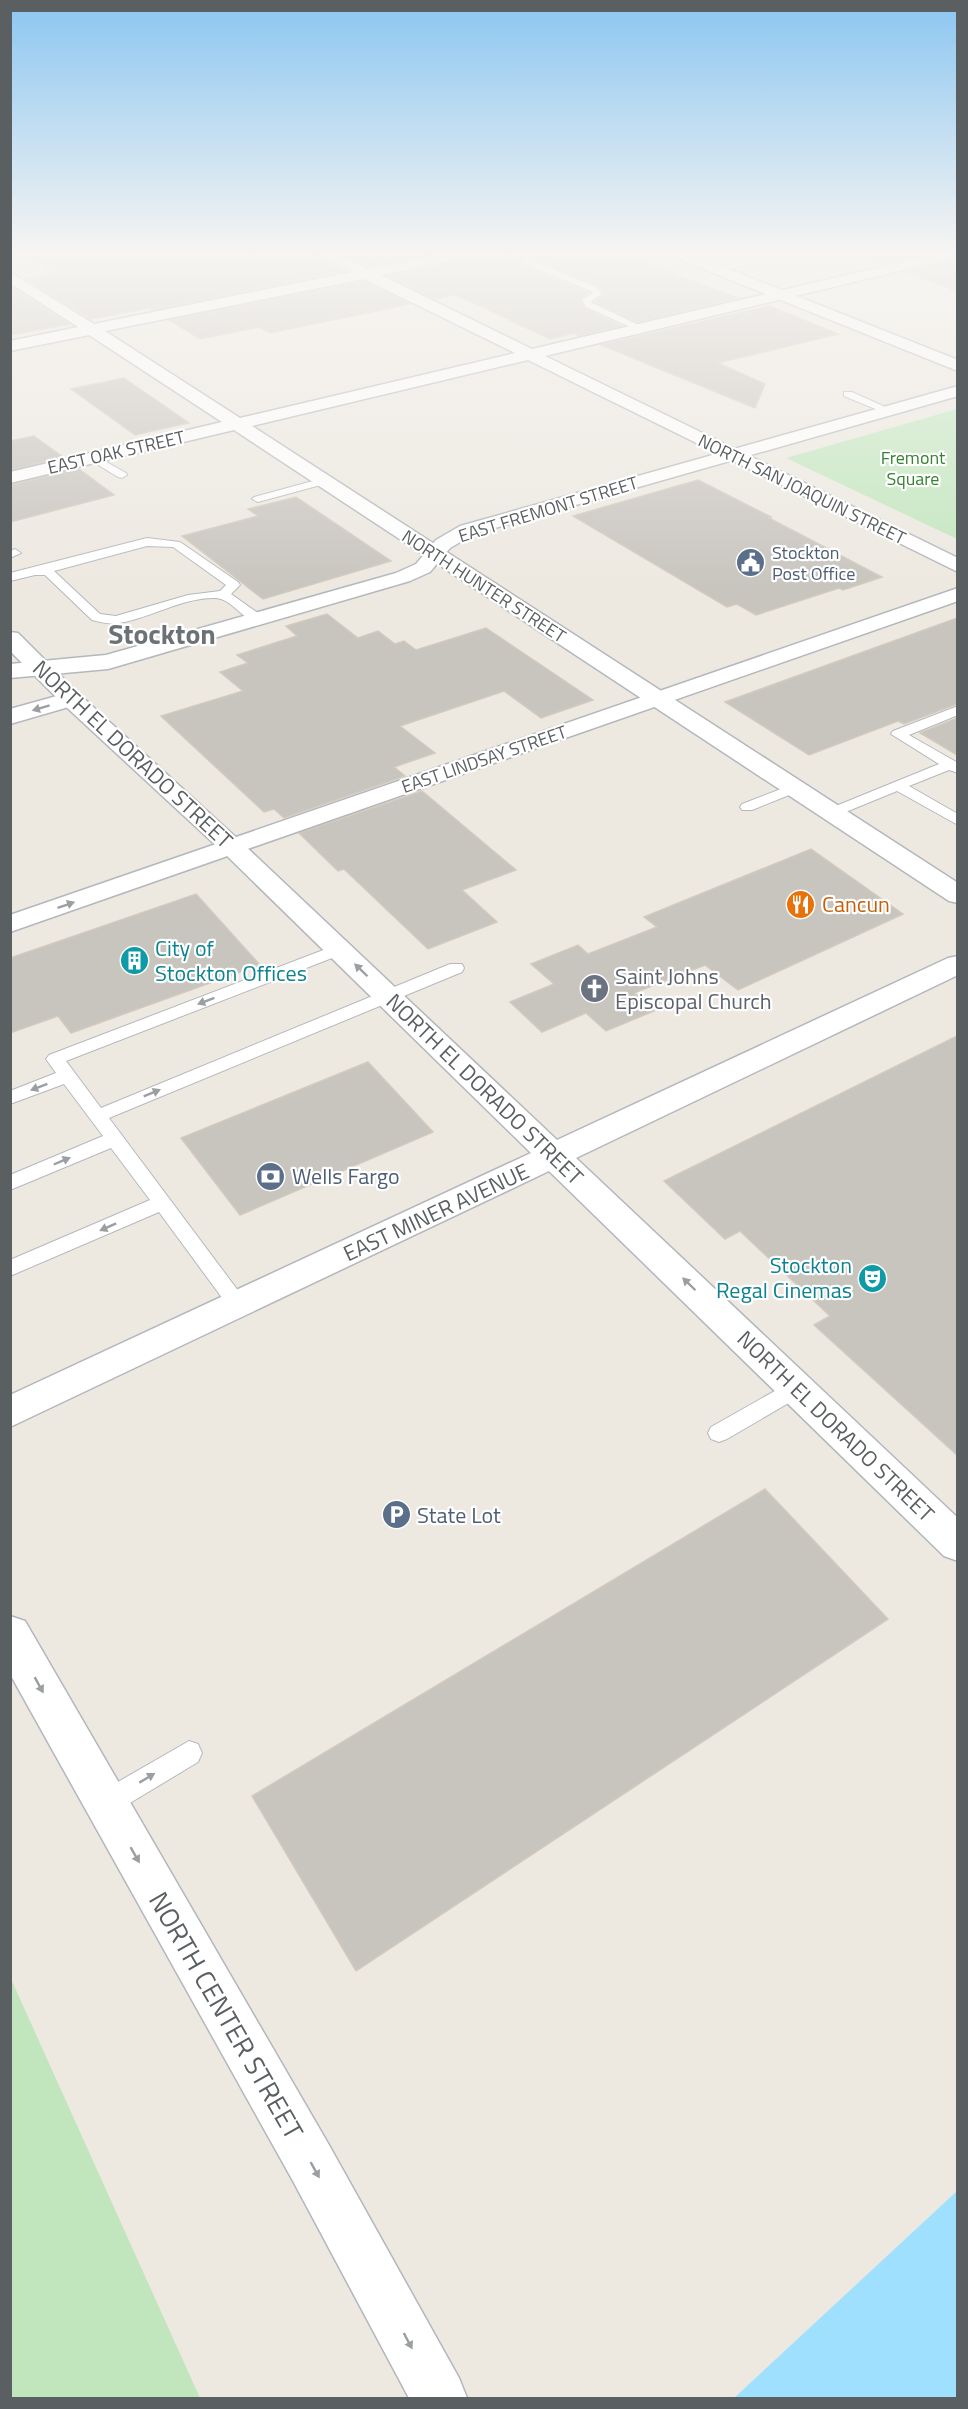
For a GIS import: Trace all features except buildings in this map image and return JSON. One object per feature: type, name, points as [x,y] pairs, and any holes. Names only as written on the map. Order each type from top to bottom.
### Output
[{"type":"street","name":"NORTH HUNTER STREET","points":[[147,365],[957,896]]},
{"type":"street","name":"EAST OAK STREET","points":[[10,478],[482,365]]},
{"type":"street","name":"NORTH SAN JOAQUIN STREET","points":[[553,365],[957,566]]},
{"type":"street","name":"EAST FREMONT STREET","points":[[10,671],[108,662],[403,577],[423,568],[434,553],[455,535],[467,530],[957,391]]},
{"type":"street","name":"EAST LINDSAY STREET","points":[[10,924],[957,594]]},
{"type":"street","name":"NORTH EL DORADO STREET","points":[[10,638],[71,699],[339,949],[957,1544]]},
{"type":"street","points":[[10,717],[71,699]]},
{"type":"street","name":"EAST MINER AVENUE","points":[[10,1412],[957,964]]},
{"type":"street","name":"NORTH CENTER STREET","points":[[10,1634],[311,2163],[439,2398]]},
{"type":"lane","points":[[848,394],[889,411]]},
{"type":"lane","points":[[94,458],[122,475]]},
{"type":"lane","points":[[258,499],[324,481]]},
{"type":"lane","points":[[10,577],[147,542],[176,544],[234,585],[223,594],[196,596],[117,620],[104,619],[96,617],[48,572],[43,570]]},
{"type":"lane","points":[[223,594],[258,619]]},
{"type":"lane","points":[[953,767],[898,734],[957,710]]},
{"type":"lane","points":[[831,813],[898,785],[953,767]]},
{"type":"lane","points":[[898,785],[957,821]]},
{"type":"lane","points":[[747,807],[794,788]]},
{"type":"lane","points":[[238,1305],[55,1059],[339,949]]},
{"type":"lane","points":[[98,1116],[456,968]]},
{"type":"lane","points":[[10,1098],[68,1076]]},
{"type":"lane","points":[[10,1183],[114,1139]]},
{"type":"lane","points":[[10,1269],[162,1203]]},
{"type":"lane","points":[[719,1433],[796,1388]]},
{"type":"lane","points":[[106,1803],[189,1753]]},
{"type":"green space","name":"Fremont Square","points":[[957,409],[957,539],[786,458]]},
{"type":"green space","points":[[11,1979],[200,2398],[11,2398]]},
{"type":"water","points":[[957,2191],[957,2398],[734,2398]]},
{"type":"place","name":"Stockton Post Office","points":[[751,562]]},
{"type":"place","name":"Cancun","points":[[801,904]]},
{"type":"place","name":"City of Stockton Offices","points":[[134,961]]},
{"type":"place","name":"Saint Johns Episcopal Church","points":[[594,989]]},
{"type":"place","name":"Wells Fargo","points":[[271,1176]]},
{"type":"place","name":"Stockton Regal Cinemas","points":[[873,1278]]},
{"type":"place","name":"State Lot","points":[[396,1515]]},
{"type":"district","name":"Stockton","points":[[162,633]]}]
